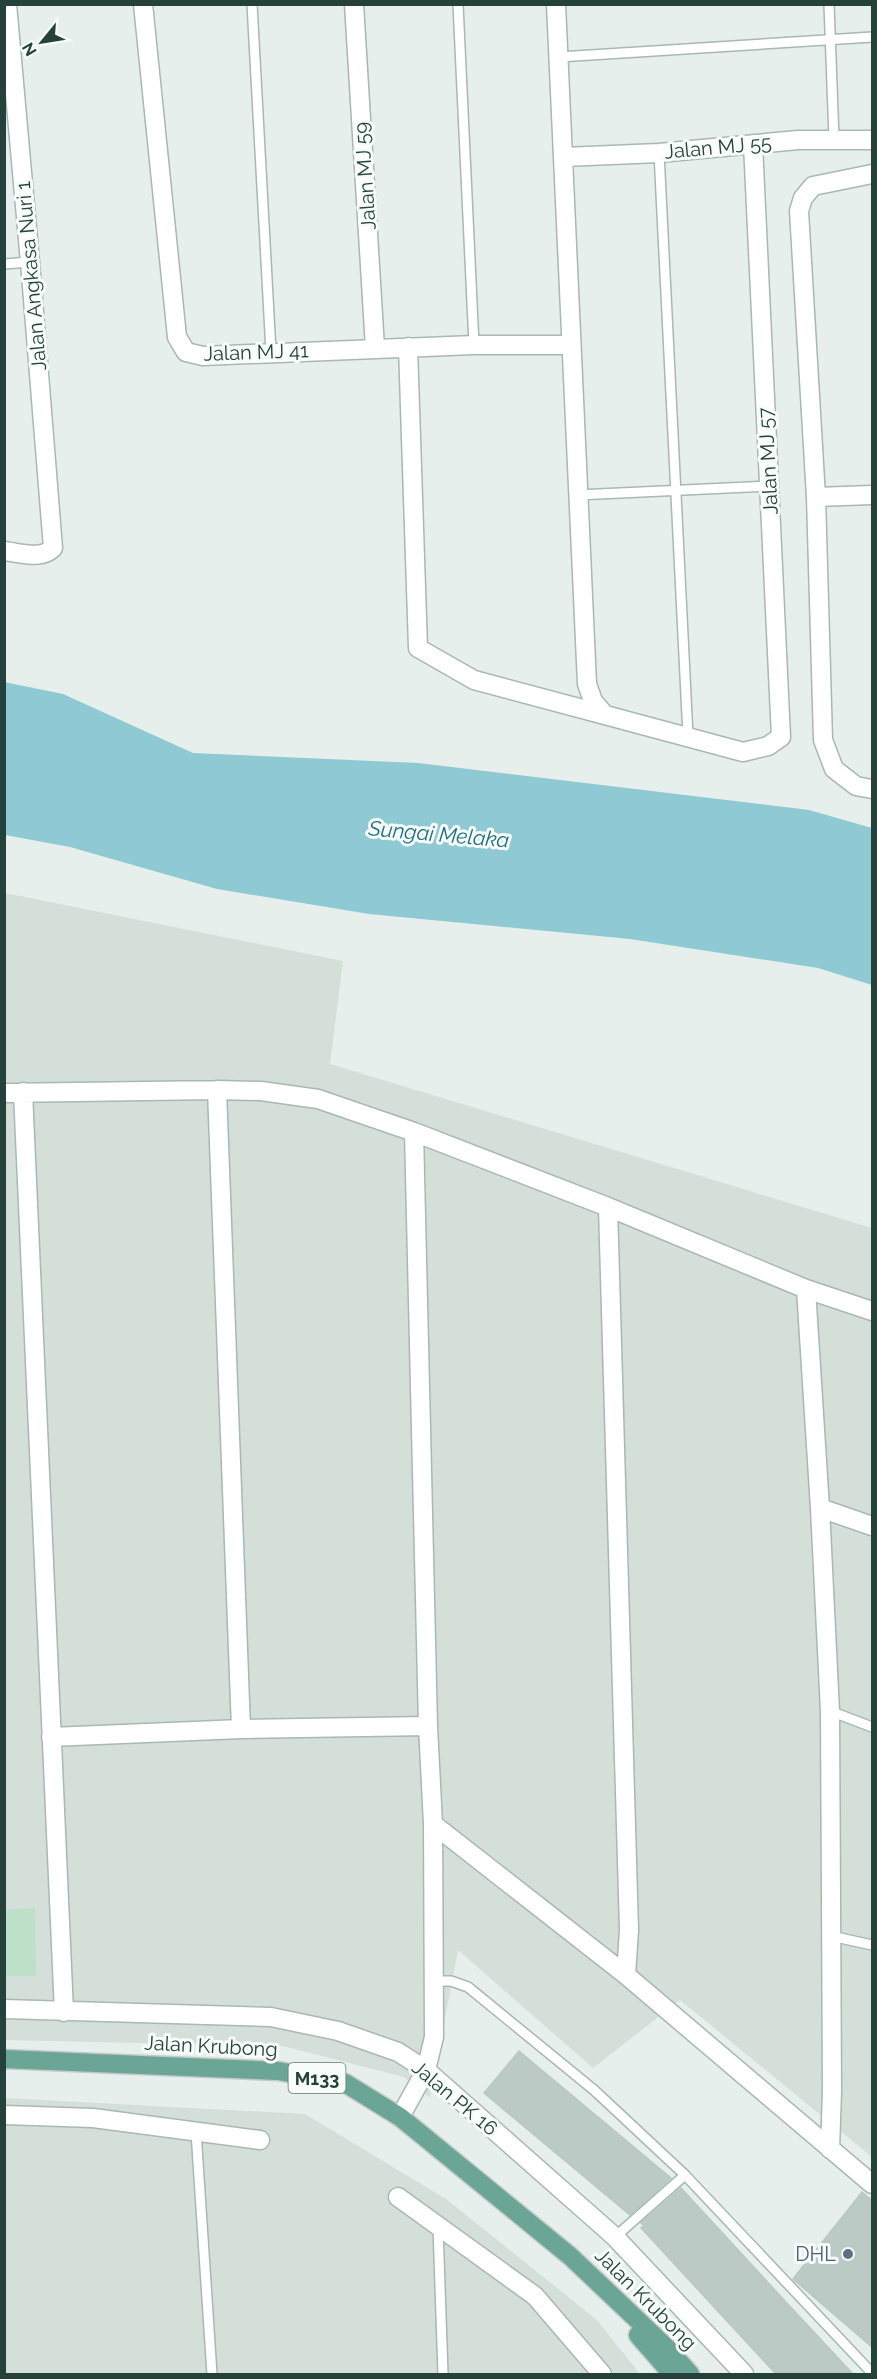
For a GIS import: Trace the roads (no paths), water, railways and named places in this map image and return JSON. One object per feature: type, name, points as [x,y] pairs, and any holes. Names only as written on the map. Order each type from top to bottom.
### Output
[{"type":"main road","name":"Jalan Krubong","points":[[4,2059],[278,2071],[345,2083],[400,2117],[570,2256],[667,2348],[690,2374]]},
{"type":"main road","name":"Jalan Krubong","points":[[570,2256],[672,2374]]},
{"type":"street","name":"Jalan Angkasa Nuri 1","points":[[4,551],[41,555],[53,548],[7,4]]},
{"type":"street","name":"Jalan MJ 41","points":[[143,4],[177,337],[186,352],[203,356],[474,345],[571,345]]},
{"type":"street","name":"Jalan MJ 59","points":[[354,4],[375,348]]},
{"type":"street","points":[[556,4],[587,684],[593,701],[605,715]]},
{"type":"street","name":"Jalan MJ 55","points":[[564,157],[659,153],[834,139],[873,140]]},
{"type":"street","name":"Jalan MJ 57","points":[[688,736],[743,752],[768,746],[781,737],[753,144]]},
{"type":"street","points":[[873,174],[813,186],[803,198],[799,211],[816,497],[823,740],[834,769],[856,786],[873,789]]},
{"type":"street","points":[[408,347],[418,648],[474,680],[688,736]]},
{"type":"street","points":[[816,497],[873,495]]},
{"type":"street","points":[[217,1090],[241,1729]]},
{"type":"street","points":[[4,1093],[217,1090],[261,1091],[318,1099],[414,1132],[608,1207],[806,1289],[873,1311]]},
{"type":"street","points":[[23,1092],[64,2012]]},
{"type":"street","points":[[400,2117],[426,2070],[434,2037],[433,1824],[428,1726],[414,1132]]},
{"type":"street","points":[[608,1207],[629,1930],[626,1976]]},
{"type":"street","points":[[806,1289],[830,1711],[832,2091],[830,2149]]},
{"type":"street","points":[[820,1508],[873,1526]]},
{"type":"street","points":[[51,1737],[241,1729],[428,1726]]},
{"type":"street","points":[[433,1824],[626,1976],[873,2184]]},
{"type":"street","name":"Jalan PK 16","points":[[4,2009],[272,2017],[338,2031],[398,2052],[426,2070],[615,2237],[744,2374]]},
{"type":"street","points":[[4,2115],[93,2118],[260,2140]]},
{"type":"street","points":[[398,2197],[535,2296],[602,2374]]},
{"type":"lane","points":[[252,4],[271,352]]},
{"type":"lane","points":[[458,4],[474,345]]},
{"type":"lane","points":[[829,4],[834,139]]},
{"type":"lane","points":[[559,57],[873,37]]},
{"type":"lane","points":[[659,153],[688,736]]},
{"type":"lane","points":[[4,264],[30,262]]},
{"type":"lane","points":[[577,495],[769,486]]},
{"type":"lane","points":[[830,1711],[873,1727]]},
{"type":"lane","points":[[831,1936],[873,1945]]},
{"type":"lane","points":[[434,1981],[451,1981],[468,1987],[594,2090],[685,2175],[873,2373]]},
{"type":"lane","points":[[196,2132],[212,2374]]},
{"type":"lane","points":[[615,2237],[685,2175]]},
{"type":"lane","points":[[438,2225],[443,2374]]},
{"type":"water","name":"Sungai Melaka","points":[[4,682],[63,694],[193,753],[418,763],[809,810],[872,828],[872,985],[818,968],[630,939],[369,914],[217,889],[70,847],[5,835]]},
{"type":"place","name":"DHL","points":[[848,2254]]}]
